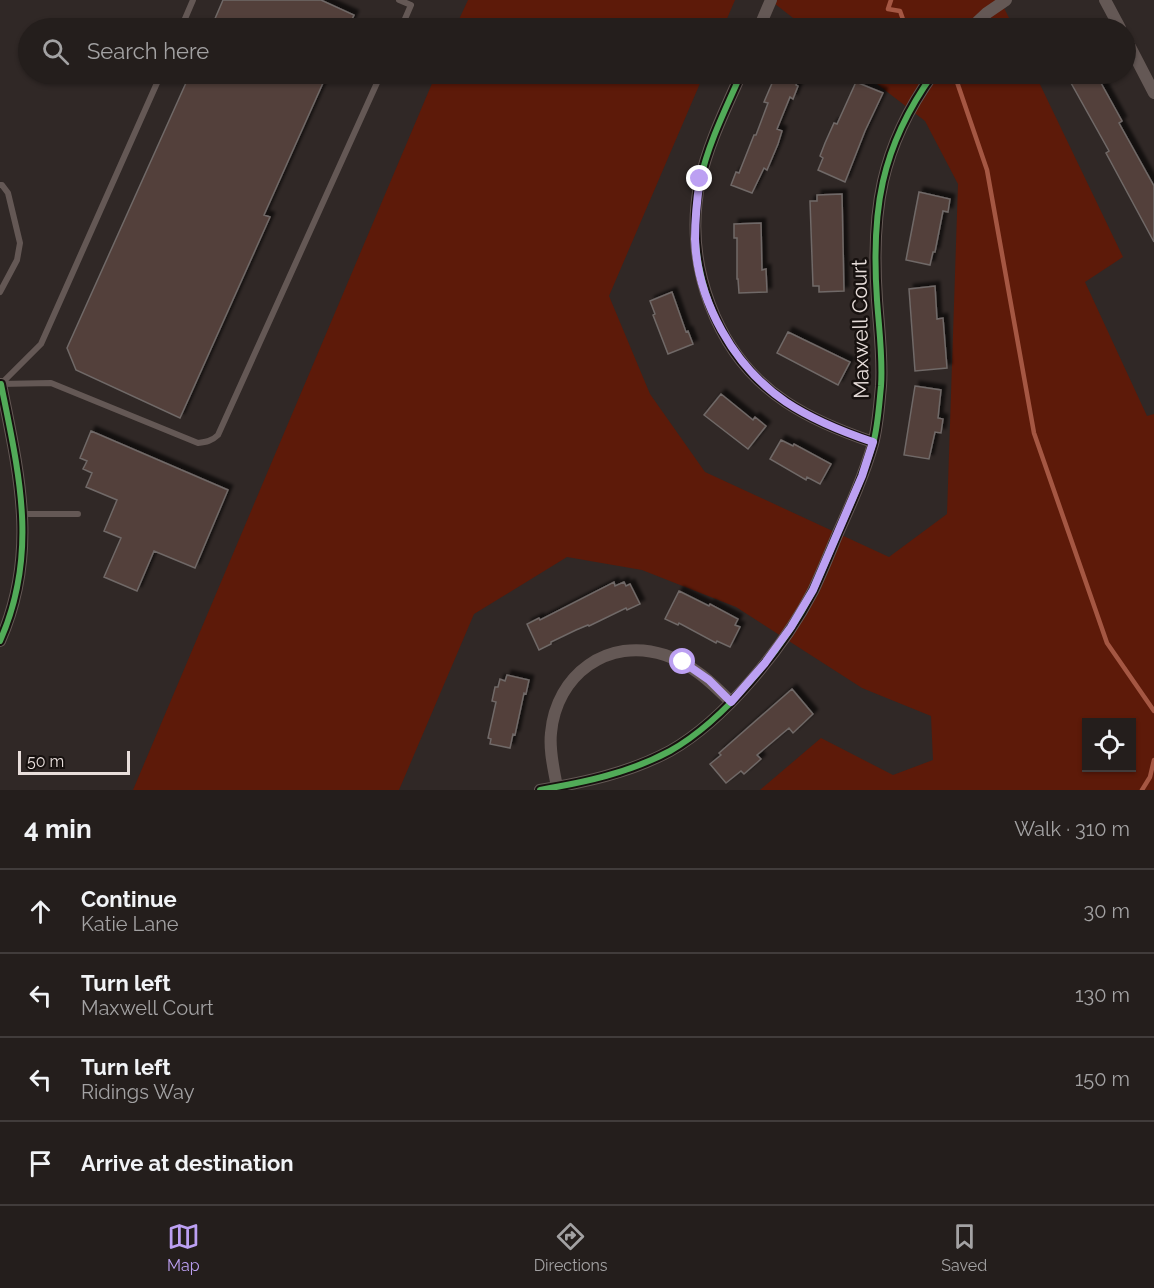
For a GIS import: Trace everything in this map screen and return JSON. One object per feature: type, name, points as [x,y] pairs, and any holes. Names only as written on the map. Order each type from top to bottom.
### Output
[{"type":"street","points":[[763,18],[771,0]]},
{"type":"street","points":[[982,18],[1006,0]]},
{"type":"street","points":[[1104,0],[1114,18]]},
{"type":"street","points":[[1136,59],[1154,93]]},
{"type":"street","points":[[737,84],[700,179],[695,210],[695,241],[699,270],[708,302],[736,356],[758,379],[785,401],[814,418],[843,432],[873,442]]},
{"type":"street","name":"Maxwell Court","points":[[540,790],[612,775],[638,766],[670,751],[693,736],[731,702],[765,663],[791,627],[813,590],[862,476],[873,442],[878,415],[882,361],[874,259],[876,218],[881,185],[889,156],[903,122],[926,84]]},
{"type":"street","points":[[0,383],[16,459],[23,514],[20,575],[0,641]]},
{"type":"street","points":[[557,787],[550,734],[556,707],[561,694],[576,674],[595,661],[628,651],[662,654],[683,662],[700,673],[731,702]]},
{"type":"lane","points":[[185,18],[193,0]]},
{"type":"lane","points":[[399,0],[411,5],[405,18]]},
{"type":"lane","points":[[0,383],[41,344],[157,84]]},
{"type":"lane","points":[[0,383],[51,383],[198,443],[213,440],[218,435],[376,84]]},
{"type":"lane","points":[[0,185],[8,193],[20,243],[17,260],[0,292]]},
{"type":"lane","points":[[23,514],[78,514]]},
{"type":"shaded area","points":[[468,0],[735,0],[727,18],[460,18]]},
{"type":"shaded area","points":[[770,0],[1000,0],[1009,18],[793,18]]},
{"type":"shaded area","points":[[432,84],[700,84],[609,296],[650,394],[705,472],[889,557],[947,514],[958,184],[925,121],[877,84],[1040,84],[1123,257],[1085,282],[1147,416],[1154,414],[1154,790],[760,790],[821,738],[893,775],[933,760],[931,716],[862,688],[736,607],[642,570],[567,557],[474,614],[399,790],[133,790]]},
{"type":"building","points":[[223,0],[321,0],[354,15],[353,18],[215,18]]},
{"type":"building","points":[[186,84],[323,84],[264,215],[270,217],[180,418],[76,370],[67,348]]},
{"type":"building","points":[[772,84],[796,84],[798,86],[793,99],[790,97],[777,129],[782,131],[767,170],[764,168],[752,193],[731,185],[756,135],[768,103],[764,102]]},
{"type":"building","points":[[855,84],[883,93],[845,182],[818,170],[823,158],[820,156],[825,143],[834,123],[837,124]]},
{"type":"building","points":[[1072,84],[1102,84],[1122,121],[1119,123],[1154,186],[1154,242],[1106,153],[1109,151]]},
{"type":"building","points":[[919,192],[950,199],[948,212],[943,211],[935,252],[933,252],[930,265],[906,260]]},
{"type":"building","points":[[842,194],[844,291],[819,292],[819,286],[813,286],[810,201],[817,201],[817,195]]},
{"type":"building","points":[[761,223],[762,270],[766,269],[767,292],[739,293],[737,238],[734,238],[734,224]]},
{"type":"building","points":[[935,286],[937,319],[943,318],[947,368],[915,371],[909,289]]},
{"type":"building","points":[[672,292],[686,332],[688,331],[693,344],[668,354],[650,301]]},
{"type":"building","points":[[788,332],[850,362],[838,385],[777,353]]},
{"type":"building","points":[[915,386],[941,390],[938,418],[943,419],[941,433],[935,432],[929,459],[904,455]]},
{"type":"building","points":[[721,394],[753,420],[755,417],[766,426],[748,449],[704,415]]},
{"type":"building","points":[[91,431],[228,490],[195,568],[154,551],[137,591],[104,577],[121,538],[104,531],[117,500],[86,487],[92,473],[83,469],[87,461],[80,458]]},
{"type":"building","points":[[781,440],[793,446],[794,444],[831,464],[820,484],[807,477],[806,480],[770,459]]},
{"type":"building","points":[[614,582],[615,586],[624,582],[626,586],[630,584],[640,604],[576,630],[539,650],[527,624],[539,618],[540,620]]},
{"type":"building","points":[[679,591],[738,619],[735,625],[740,627],[730,647],[717,641],[716,643],[679,623],[678,625],[665,619]]},
{"type":"building","points":[[507,675],[529,680],[510,748],[490,744],[491,739],[488,738],[496,702],[492,701],[495,687],[498,687],[500,679],[505,681]]},
{"type":"building","points":[[792,689],[813,714],[793,733],[789,728],[757,755],[761,759],[744,774],[741,771],[726,783],[710,764],[721,755],[719,753]]},
{"type":"waterway","points":[[891,0],[888,9],[900,11],[902,18]]},
{"type":"waterway","points":[[958,84],[987,170],[1034,433],[1107,643],[1154,711]]},
{"type":"waterway","points":[[1142,790],[1150,777],[1154,760]]},
{"type":"cycle path","points":[[737,84],[703,167],[696,212],[696,244],[701,275],[710,305],[723,333],[740,359],[761,382],[786,402],[807,414],[839,430],[873,442]]},
{"type":"cycle path","points":[[540,790],[623,771],[654,759],[691,738],[732,702],[770,658],[801,613],[813,591],[857,489],[875,437],[881,375],[876,268],[878,209],[890,155],[901,128],[926,84]]},
{"type":"cycle path","points":[[0,641],[12,608],[19,576],[22,545],[19,482],[1,384]]},
{"type":"route","points":[[683,662],[709,680],[731,702],[765,663],[791,627],[813,590],[862,476],[873,442],[843,432],[785,401],[758,379],[736,356],[708,302],[699,270],[695,241],[695,210],[700,179]]}]
